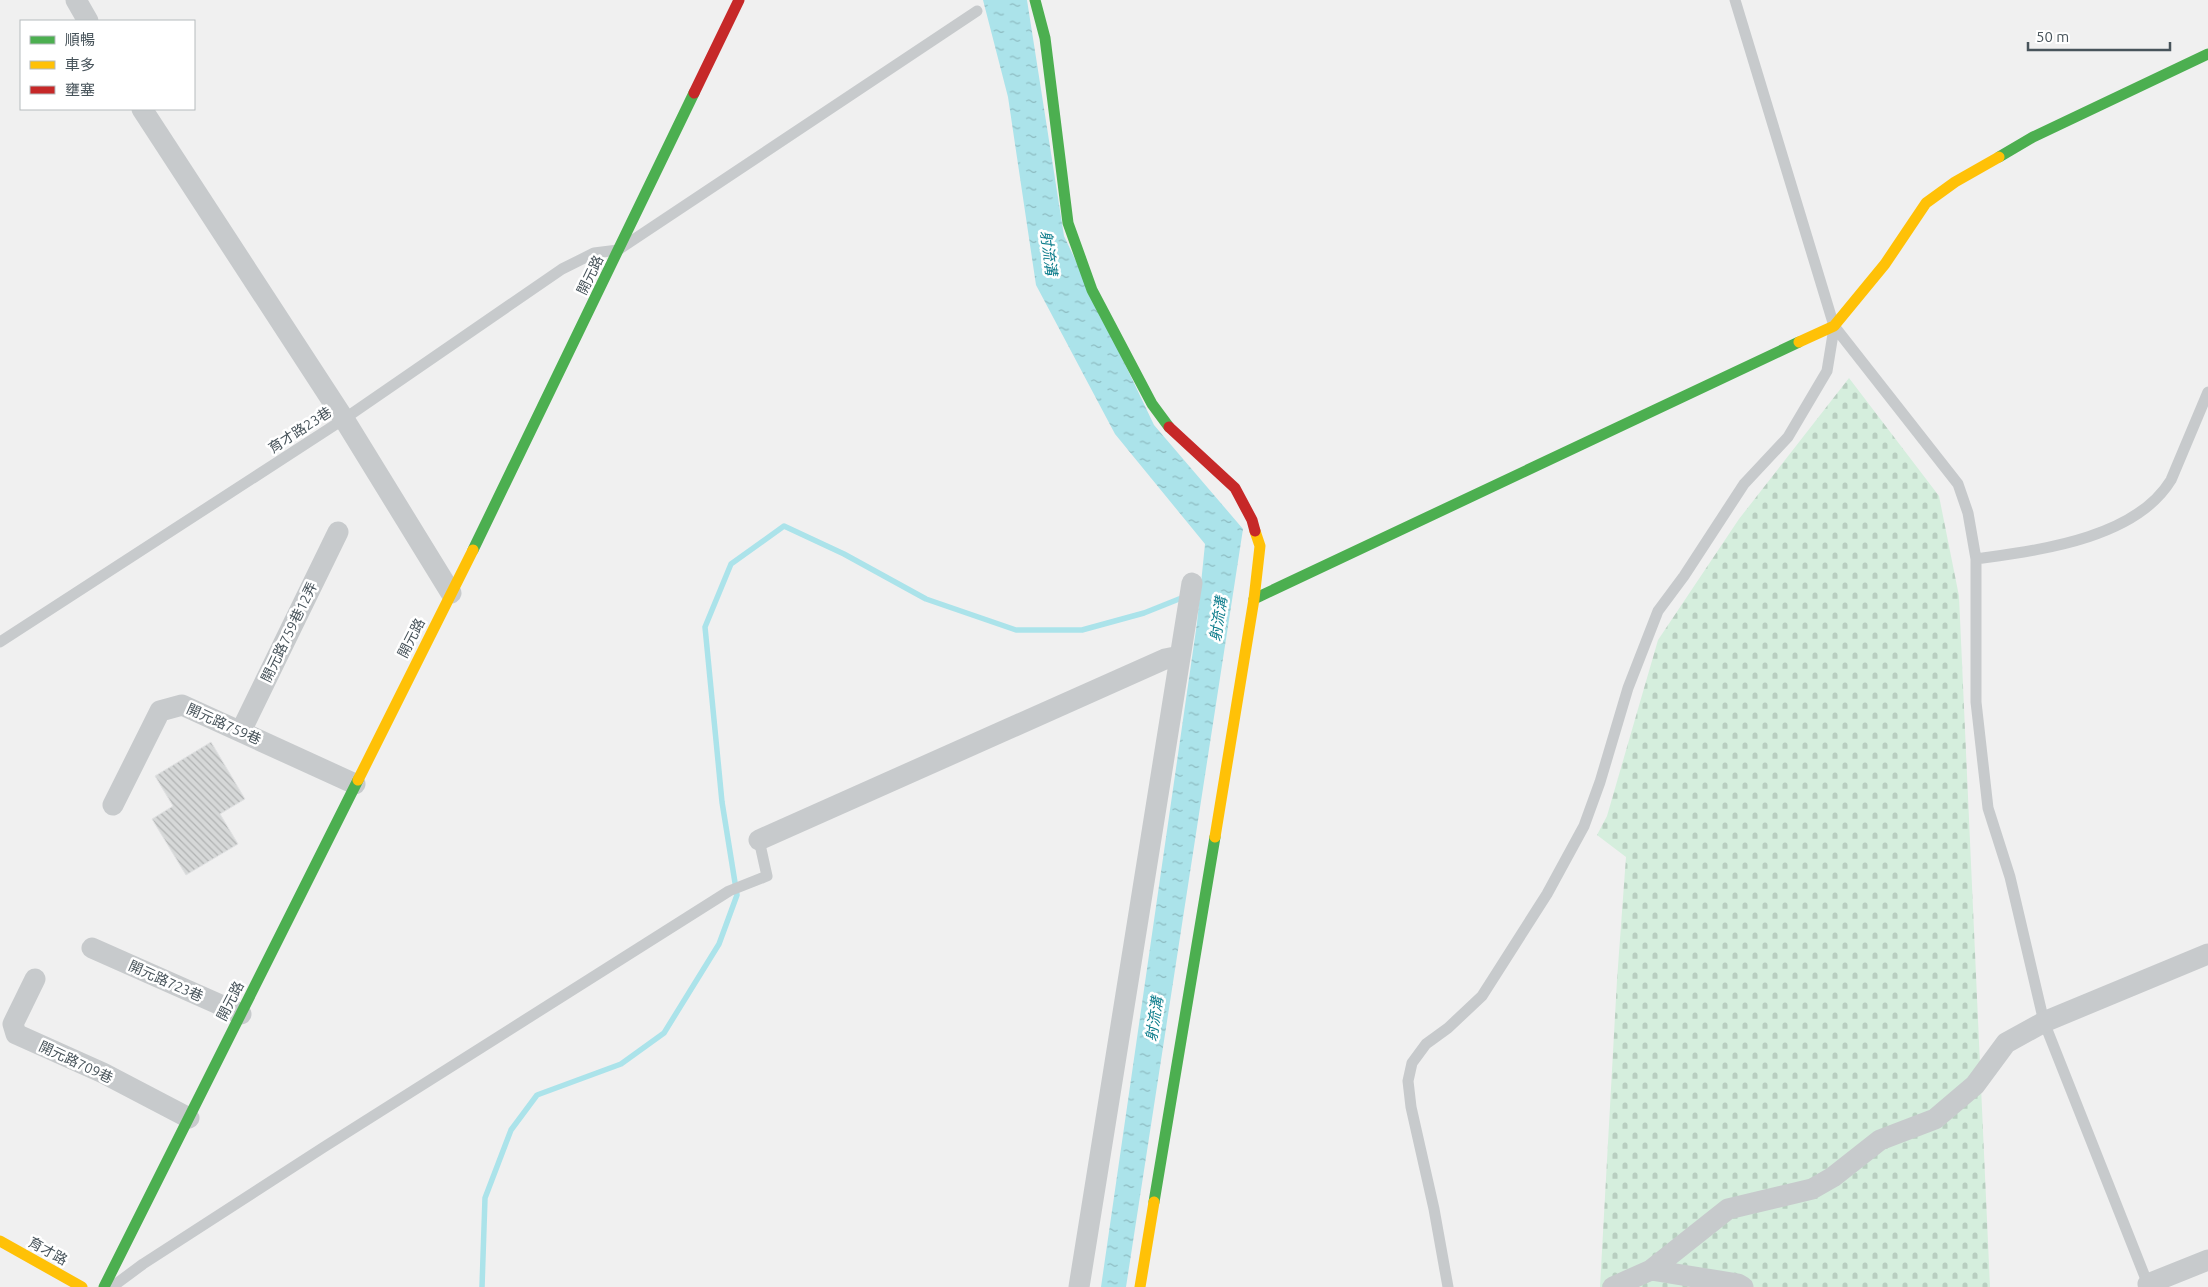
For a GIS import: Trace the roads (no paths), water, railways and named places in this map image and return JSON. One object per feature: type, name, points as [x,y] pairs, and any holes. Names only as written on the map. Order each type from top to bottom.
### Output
[{"type":"street","points":[[76,0],[87,20]]},
{"type":"street","name":"開元路","points":[[104,1287],[451,593],[739,0]]},
{"type":"street","points":[[1035,0],[1046,38],[1068,223],[1078,257],[1092,290],[1152,404],[1171,430],[1235,488],[1252,520],[1260,546],[1254,599],[1140,1287]]},
{"type":"street","points":[[1254,599],[1834,326],[1885,264],[1926,203],[1956,182],[2033,137],[2208,54]]},
{"type":"street","points":[[143,110],[344,419],[451,593]]},
{"type":"street","name":"開元路759巷12弄","points":[[241,731],[338,532]]},
{"type":"street","points":[[1079,1287],[1192,584]]},
{"type":"street","points":[[759,840],[1166,658],[1180,656]]},
{"type":"street","name":"開元路759巷","points":[[113,805],[160,711],[182,705],[355,784]]},
{"type":"street","name":"開元路723巷","points":[[92,948],[241,1014]]},
{"type":"street","points":[[1613,1287],[1651,1270],[1728,1208],[1812,1189],[1833,1177],[1880,1140],[1934,1119],[1975,1086],[2006,1043],[2044,1022],[2208,954]]},
{"type":"street","name":"開元路709巷","points":[[35,979],[13,1024],[16,1034],[102,1073],[189,1118]]},
{"type":"street","name":"育才路","points":[[0,1241],[82,1287]]},
{"type":"street","points":[[2149,1285],[2208,1260]]},
{"type":"street","points":[[1651,1270],[1738,1284],[1744,1287]]},
{"type":"lane","points":[[1735,0],[1834,326],[1958,484],[1968,513],[1976,559],[1976,702],[1988,808],[2010,878],[2044,1022],[2149,1285]]},
{"type":"lane","points":[[618,250],[977,11]]},
{"type":"lane","name":"育才路23巷","points":[[0,642],[344,419],[562,269],[594,253],[618,250]]},
{"type":"lane","points":[[1448,1287],[1434,1209],[1411,1107],[1408,1081],[1412,1063],[1426,1044],[1448,1028],[1482,996],[1547,894],[1584,826],[1600,782],[1628,688],[1658,611],[1684,576],[1744,484],[1788,437],[1827,371],[1834,326]]},
{"type":"lane","points":[[1976,559],[2020,553],[2099,533],[2138,514],[2164,492],[2171,480],[2208,392]]},
{"type":"lane","points":[[112,1287],[143,1264],[324,1147],[729,891],[767,876],[759,840]]},
{"type":"water","name":"射流溝","points":[[983,0],[1027,0],[1064,236],[1154,425],[1243,529],[1126,1287],[1101,1287],[1197,623],[1205,544],[1115,434],[1036,285],[1008,97]]},
{"type":"waterway","points":[[482,1287],[485,1198],[511,1130],[537,1095],[621,1064],[664,1033],[719,944],[737,895],[722,802],[705,627],[731,564],[784,526],[844,554],[926,599],[1016,630],[1082,630],[1144,613],[1184,597]]}]
